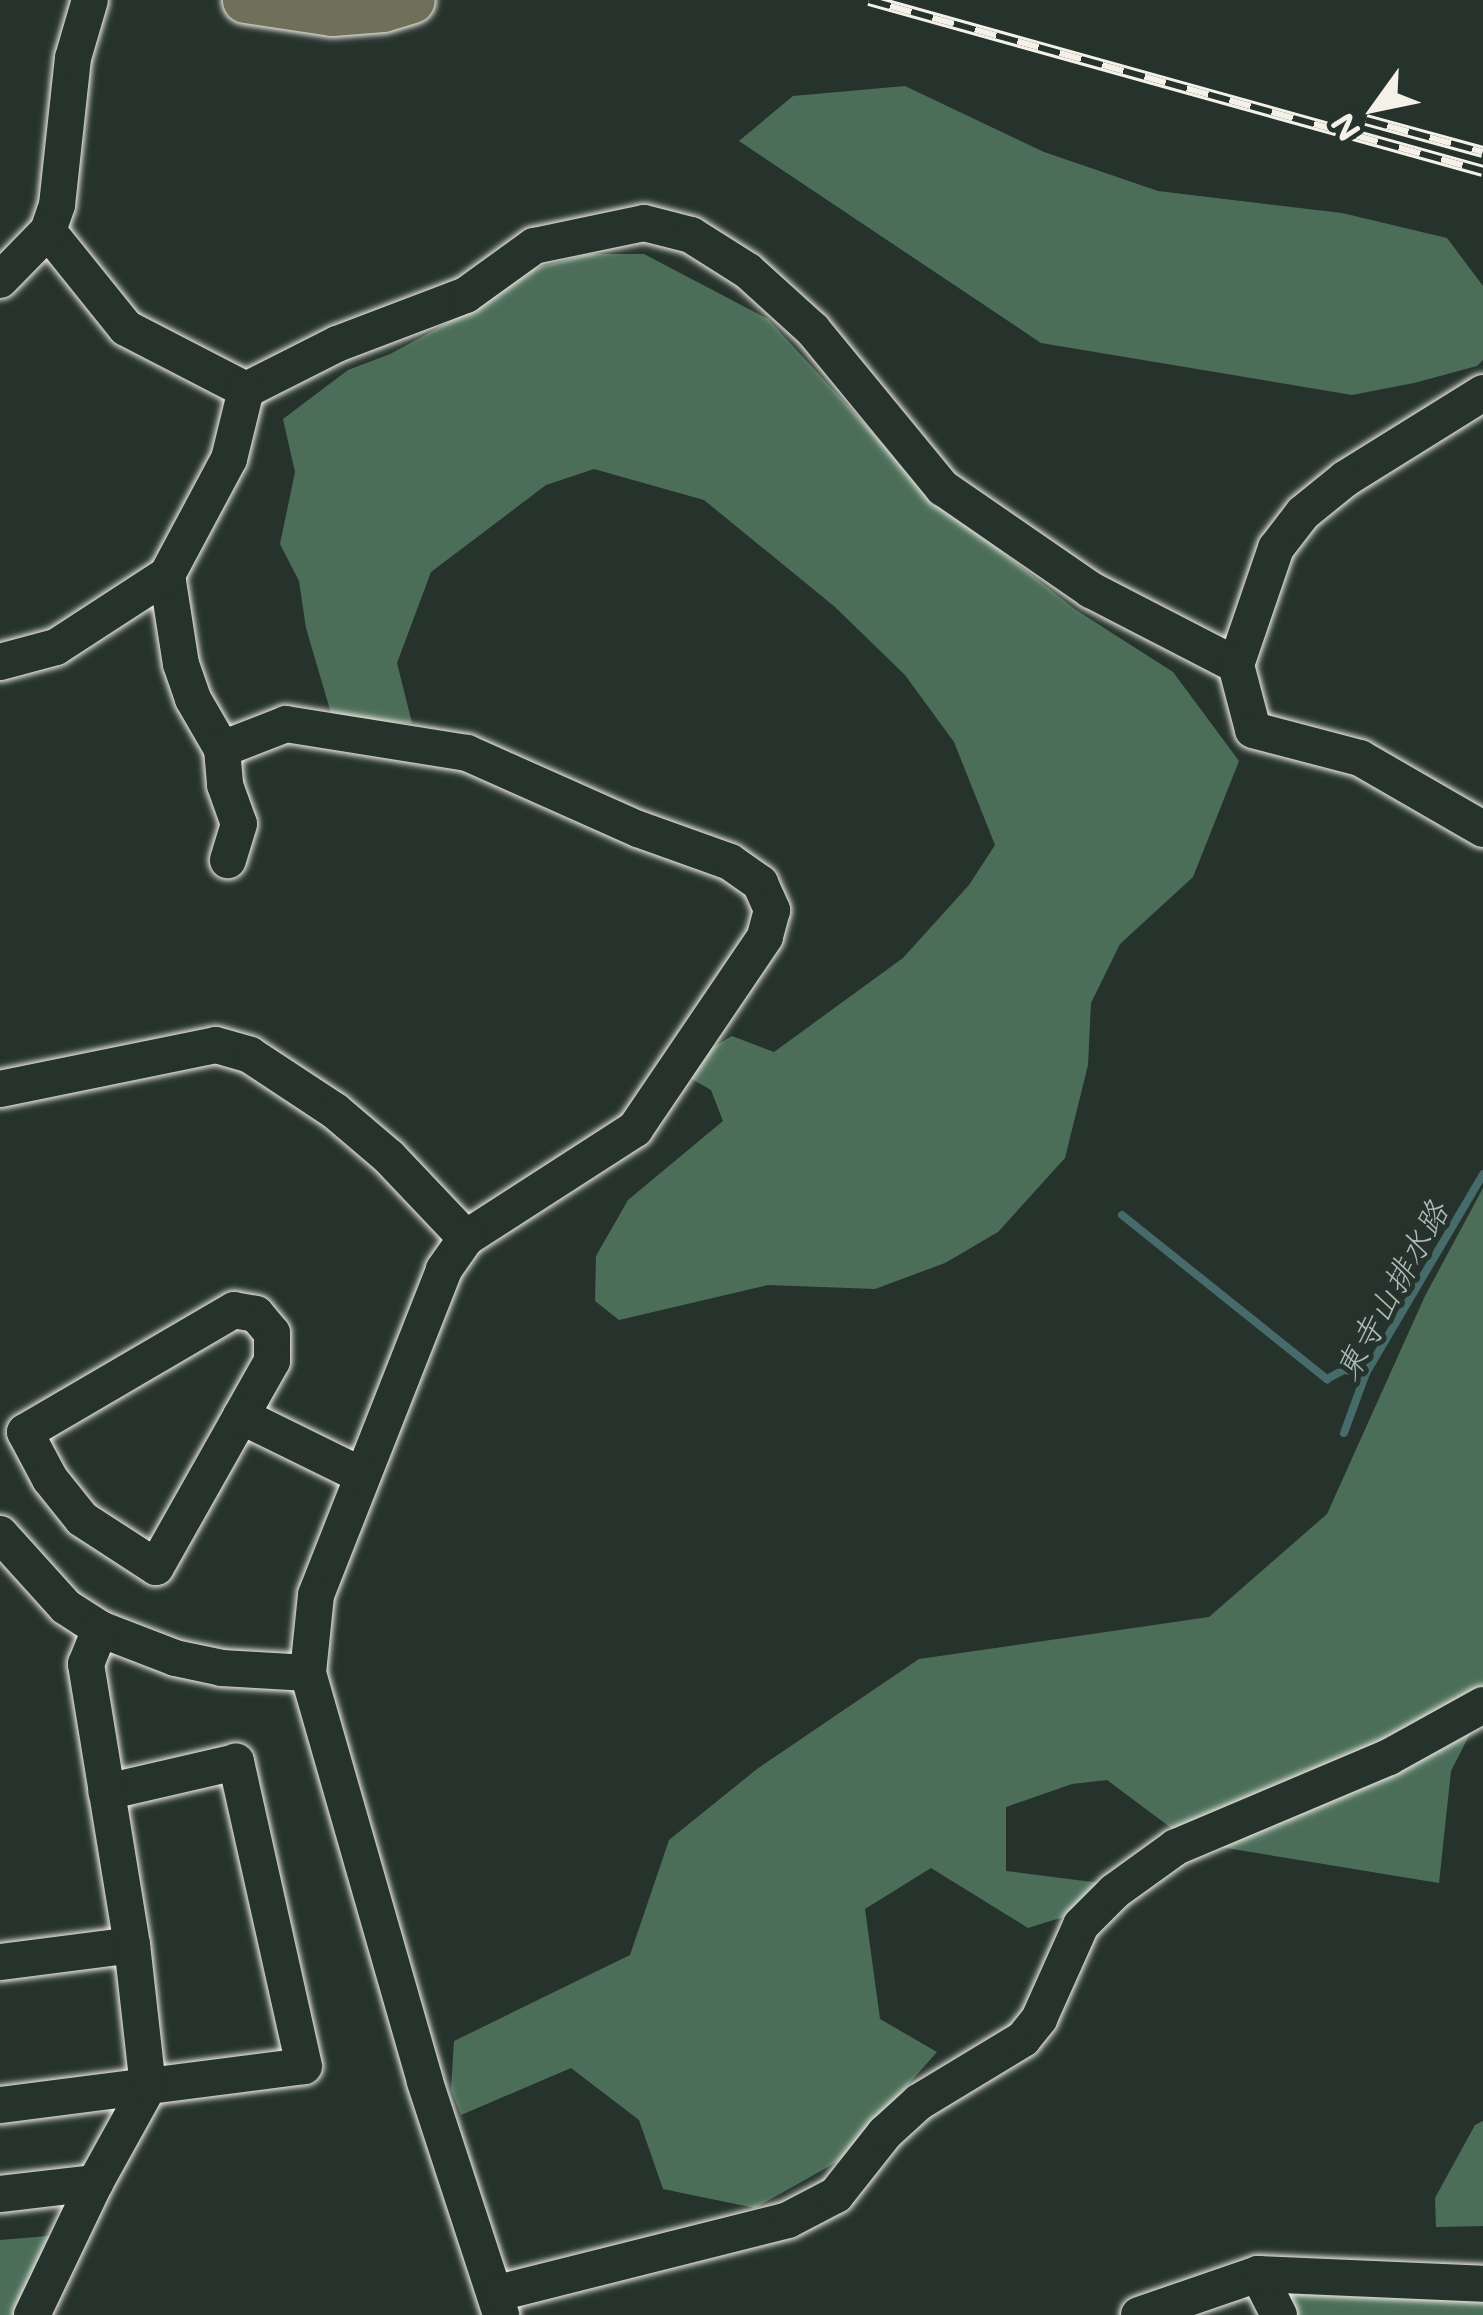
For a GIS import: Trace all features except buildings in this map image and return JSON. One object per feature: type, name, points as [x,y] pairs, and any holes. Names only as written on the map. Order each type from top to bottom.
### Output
[{"type":"main road","points":[[245,0],[332,13],[383,9],[412,0]]},
{"type":"street","points":[[0,280],[48,231],[57,205],[73,58],[90,0]]},
{"type":"street","points":[[0,662],[56,647],[166,575],[229,459],[246,390],[338,344],[466,295],[534,246],[644,223],[691,235],[748,271],[813,330],[943,488],[1091,590],[1235,665]]},
{"type":"street","points":[[48,231],[126,328],[246,390]]},
{"type":"street","points":[[1483,393],[1345,478],[1303,513],[1276,548],[1235,665],[1253,730],[1360,758],[1483,829]]},
{"type":"street","points":[[166,575],[182,664],[193,699],[222,749],[225,784],[239,824],[228,860]]},
{"type":"street","points":[[222,749],[286,724],[466,753],[638,829],[730,862],[760,883],[772,910],[765,937],[635,1130],[466,1238],[444,1270],[316,1595],[308,1673],[425,2082],[500,2304],[788,2220],[836,2195],[885,2133],[920,2102],[1023,2039],[1039,2019],[1081,1925],[1114,1891],[1177,1847],[1389,1756],[1483,1705]]},
{"type":"street","points":[[0,1089],[216,1045],[250,1055],[335,1111],[389,1156],[466,1238]]},
{"type":"street","points":[[234,1310],[256,1314],[272,1333],[272,1361],[241,1416],[156,1567],[82,1519],[50,1479],[25,1432],[234,1310]]},
{"type":"street","points":[[241,1416],[361,1474]]},
{"type":"street","points":[[0,1534],[66,1607],[100,1629],[175,1658],[222,1668],[308,1673]]},
{"type":"street","points":[[32,2315],[94,2183],[148,2087],[131,1945],[86,1664],[100,1629]]},
{"type":"street","points":[[0,2104],[304,2066],[236,1762],[106,1792]]},
{"type":"street","points":[[0,1962],[131,1945]]},
{"type":"street","points":[[0,2194],[94,2183]]},
{"type":"street","points":[[1139,2315],[1258,2274],[1483,2284]]},
{"type":"street","points":[[1258,2274],[1279,2315]]},
{"type":"green space","points":[[905,86],[1044,152],[1158,191],[1342,213],[1447,238],[1483,286],[1483,360],[1477,366],[1414,383],[1352,395],[1041,343],[739,141],[793,96]]},
{"type":"green space","points":[[589,254],[644,254],[768,319],[931,496],[1076,610],[1173,672],[1239,761],[1193,877],[1120,944],[1091,1003],[1088,1065],[1065,1158],[998,1232],[945,1263],[875,1289],[768,1285],[619,1320],[595,1301],[596,1256],[628,1200],[723,1121],[711,1090],[685,1075],[710,1049],[732,1036],[774,1052],[903,958],[969,885],[995,845],[954,742],[905,675],[835,607],[704,500],[594,469],[546,485],[431,572],[397,663],[412,723],[333,720],[306,628],[299,581],[280,544],[295,472],[283,419],[348,370],[390,354],[473,309],[506,276]]},
{"type":"green space","points":[[1483,1188],[1483,1708],[1451,1771],[1439,1883],[1190,1842],[1107,1780],[1072,1784],[1006,1807],[1006,1871],[1108,1884],[1073,1914],[1028,1928],[931,1868],[865,1909],[880,2019],[937,2052],[842,2159],[755,2208],[663,2189],[639,2120],[571,2068],[461,2115],[451,2089],[454,2041],[630,1955],[669,1840],[757,1769],[919,1659],[1209,1617],[1327,1514],[1425,1296]]},
{"type":"green space","points":[[1483,2121],[1483,2226],[1436,2227],[1435,2198],[1475,2125]]},
{"type":"green space","points":[[60,2235],[27,2315],[0,2315],[0,2240]]},
{"type":"green space","points":[[1272,2286],[1483,2291],[1483,2315],[1288,2315]]},
{"type":"waterway","name":"東寺山排水路","points":[[1344,1433],[1366,1373],[1483,1174]]},
{"type":"waterway","points":[[1122,1215],[1327,1379],[1344,1370],[1366,1373]]},
{"type":"railway","points":[[869,0],[1483,171]]},
{"type":"railway","points":[[1366,120],[1483,152]]}]
